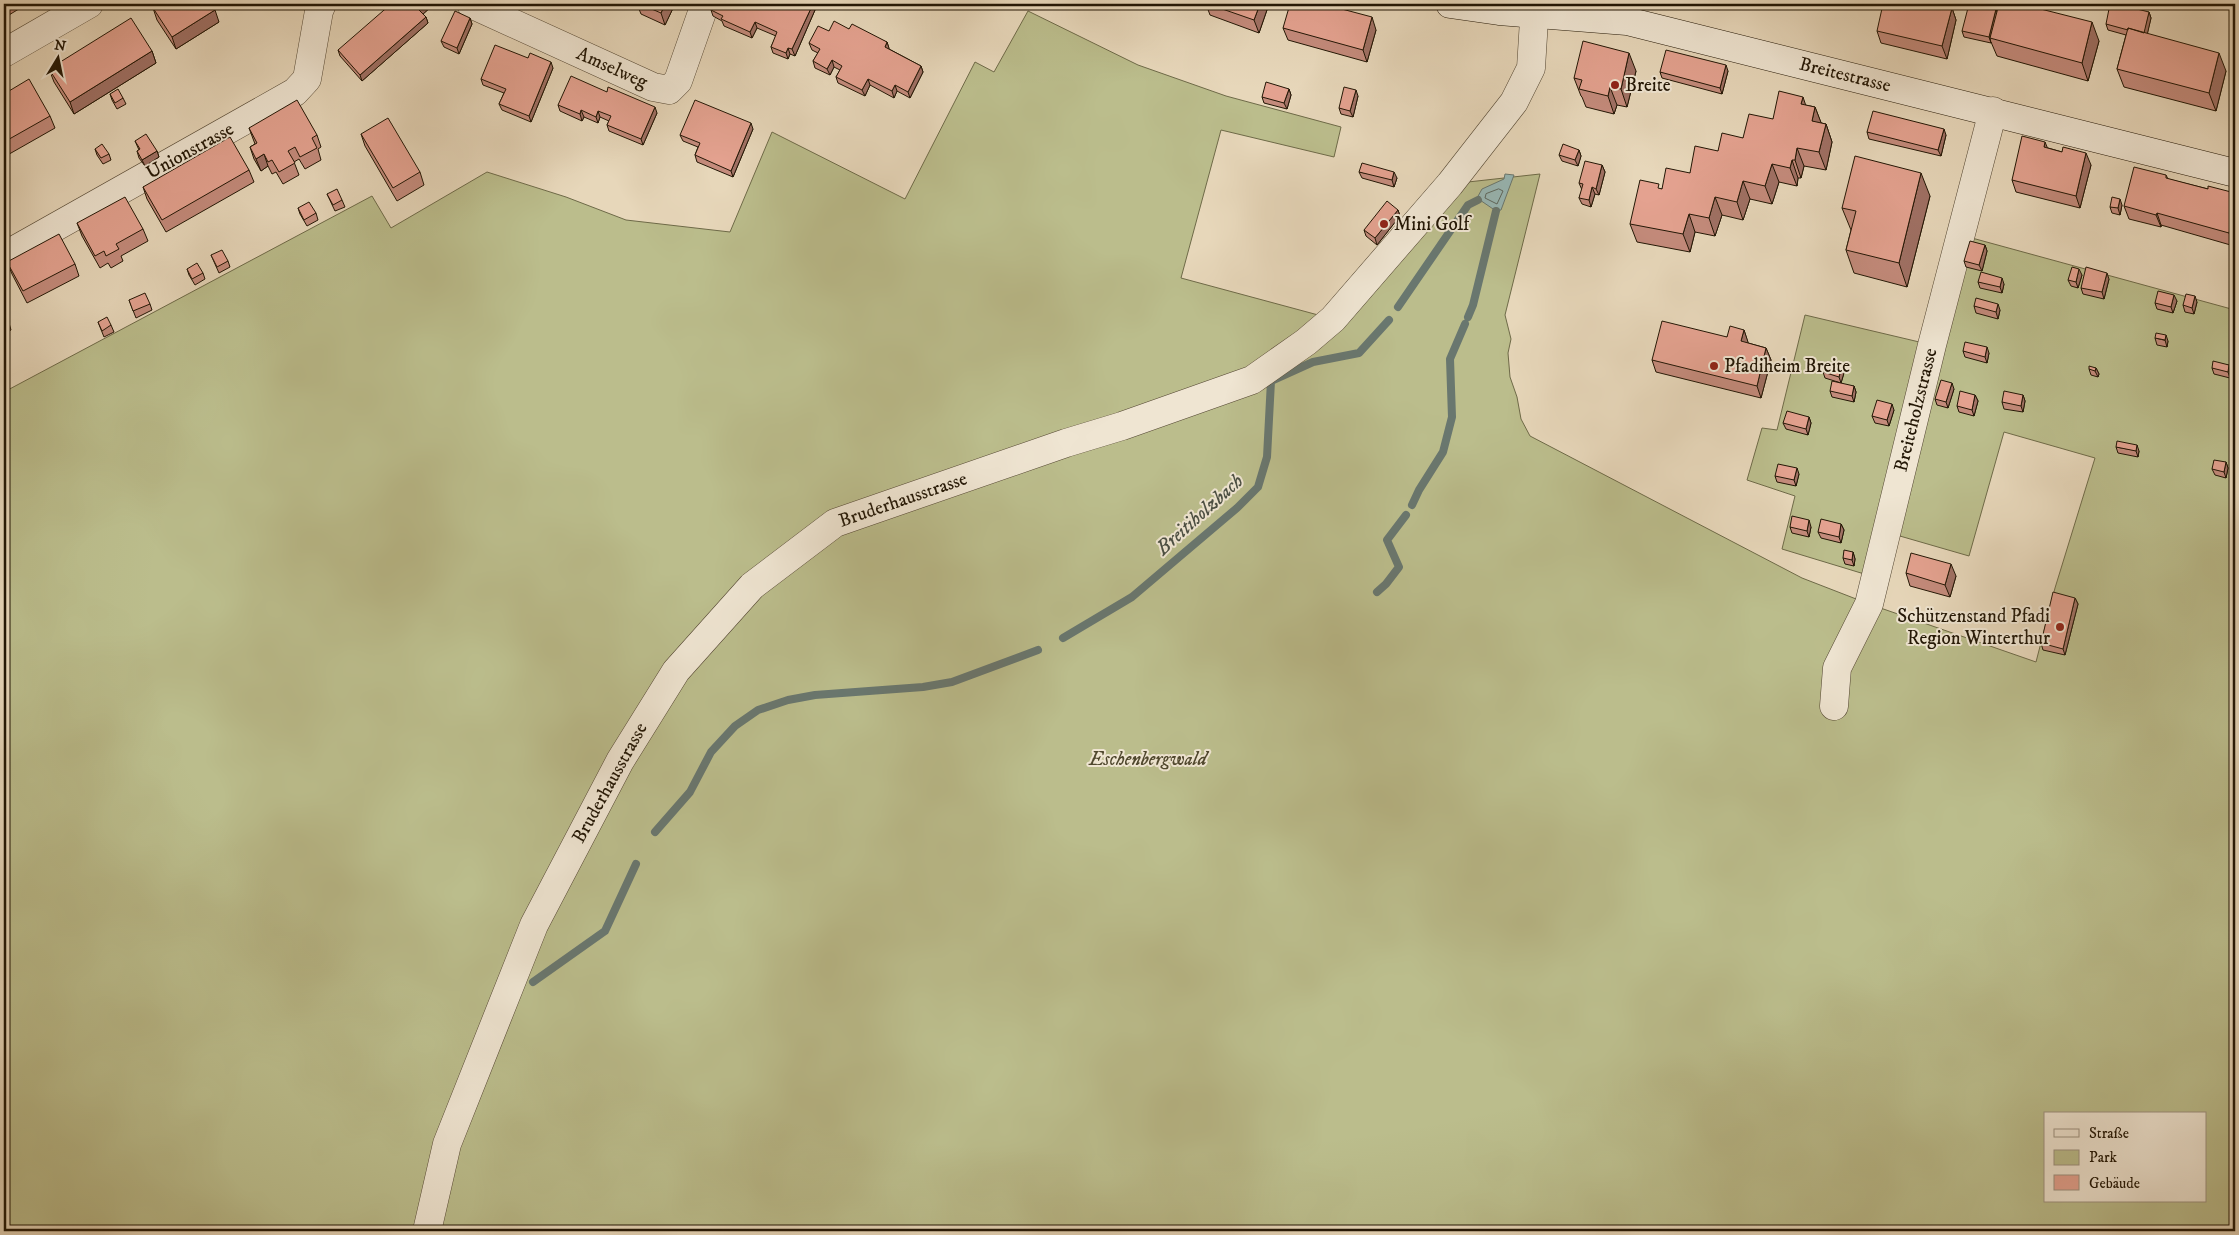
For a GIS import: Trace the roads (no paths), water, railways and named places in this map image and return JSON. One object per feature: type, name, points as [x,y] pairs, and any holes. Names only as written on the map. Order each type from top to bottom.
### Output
[{"type":"street","points":[[4,53],[89,4]]},
{"type":"street","name":"Unionstrasse","points":[[4,256],[295,92],[307,79],[319,11],[322,4]]},
{"type":"street","name":"Amselweg","points":[[471,4],[653,87],[669,90],[678,82],[705,4]]},
{"type":"street","name":"Breitestrasse","points":[[1450,4],[1535,8],[1627,21],[2235,173]]},
{"type":"street","name":"Bruderhausstrasse","points":[[427,1231],[446,1144],[534,925],[620,761],[676,671],[752,586],[835,523],[1252,380],[1306,342],[1333,319],[1455,178],[1514,102],[1531,68],[1535,8]]},
{"type":"street","name":"Breiteholzstrasse","points":[[1834,706],[1837,668],[1869,604],[1932,346],[1993,111]]},
{"type":"water","points":[[1505,174],[1514,175],[1501,210],[1496,211],[1477,198],[1482,189],[1504,179]]},
{"type":"waterway","name":"Breitiholzbach","points":[[1398,307],[1468,205],[1478,200]]},
{"type":"waterway","points":[[1468,317],[1473,305],[1496,211]]},
{"type":"waterway","name":"Breitiholzbach","points":[[1063,638],[1132,597],[1237,508],[1258,487],[1267,457],[1271,381],[1313,362],[1359,353],[1389,320]]},
{"type":"waterway","points":[[1412,505],[1419,490],[1443,452],[1452,417],[1450,359],[1465,324]]},
{"type":"waterway","points":[[1377,592],[1399,567],[1387,540],[1406,515]]},
{"type":"waterway","name":"Breitiholzbach","points":[[655,832],[690,792],[711,752],[735,726],[758,710],[788,700],[815,695],[923,687],[952,682],[1038,650]]},
{"type":"waterway","points":[[533,982],[605,931],[636,864]]},
{"type":"place","name":"Breite","points":[[1615,85]]},
{"type":"place","name":"Mini Golf","points":[[1384,224]]},
{"type":"place","name":"Pfadiheim Breite","points":[[1714,366]]},
{"type":"place","name":"Schützenstand Pfadi Region Winterthur","points":[[2060,627]]},
{"type":"park label","name":"Eschenbergwald","points":[[1148,759]]}]
